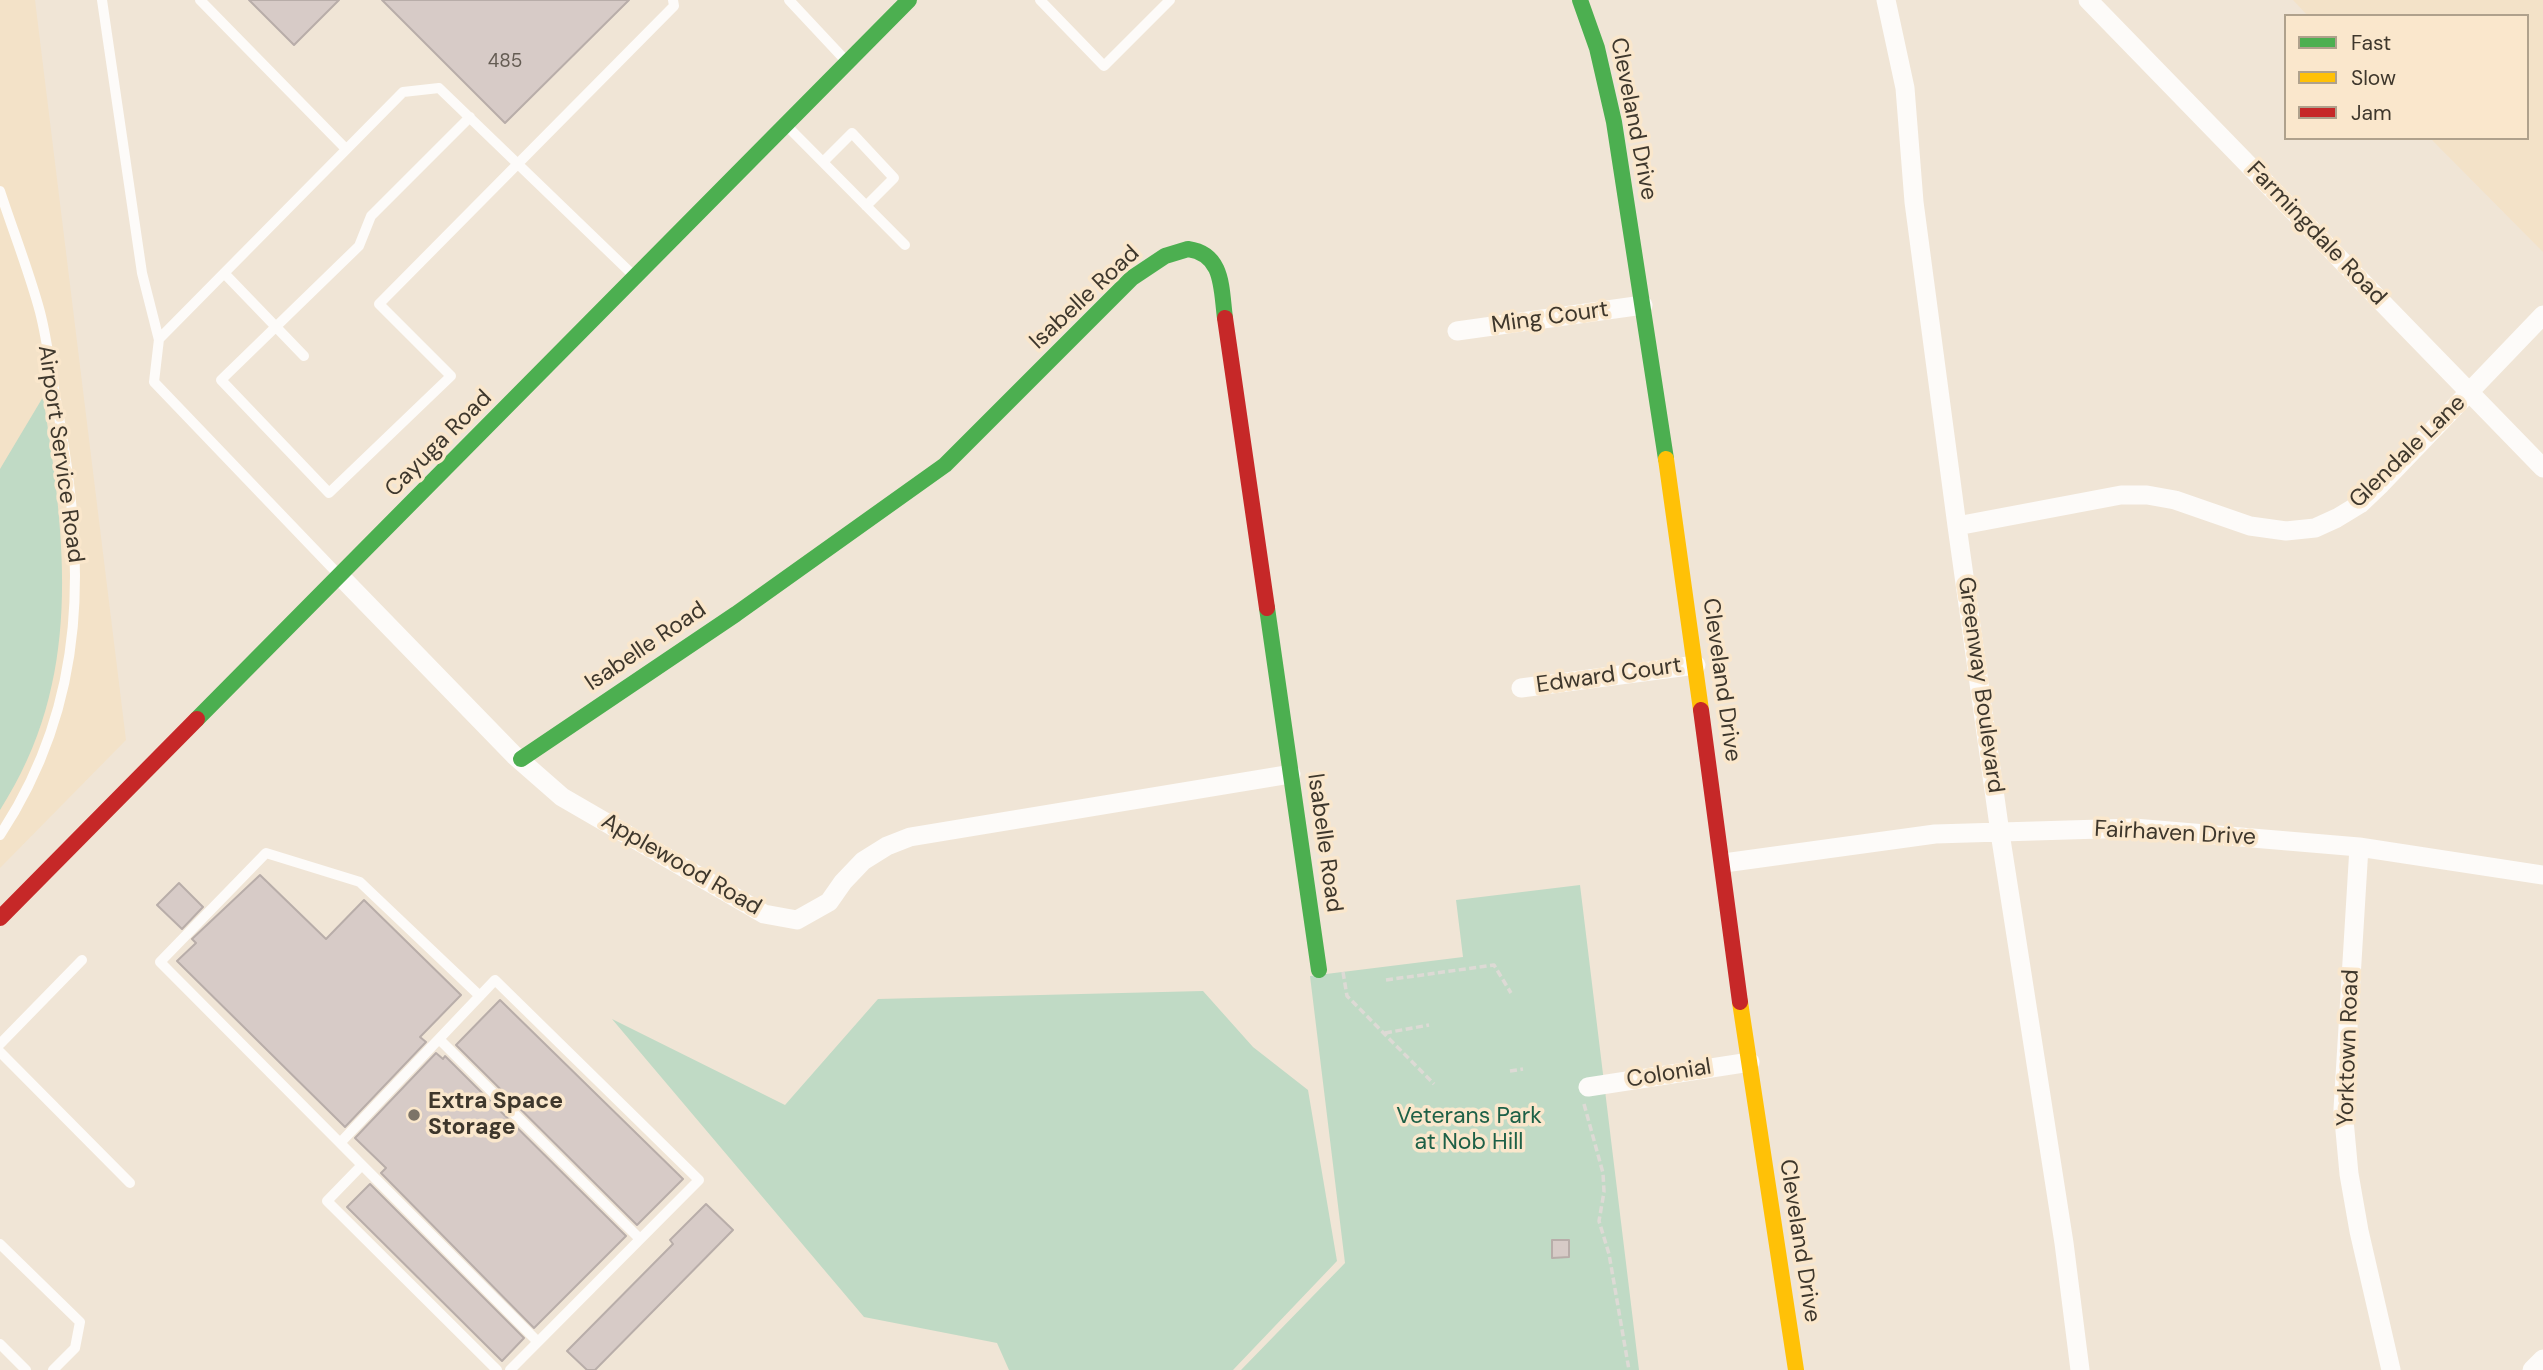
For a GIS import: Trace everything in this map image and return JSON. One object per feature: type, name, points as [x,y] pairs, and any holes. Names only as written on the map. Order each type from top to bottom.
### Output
[{"type":"street","name":"Cayuga Road","points":[[0,918],[909,0]]},
{"type":"street","name":"Cleveland Drive","points":[[1580,0],[1601,56],[1612,104],[1696,665],[1768,1204],[1796,1370]]},
{"type":"street","name":"Greenway Boulevard","points":[[1886,0],[1905,88],[1914,202],[1957,526],[2000,833],[2064,1243],[2080,1370]]},
{"type":"street","name":"Farmingdale Road","points":[[2088,0],[2543,468]]},
{"type":"street","name":"Isabelle Road","points":[[521,760],[736,614],[945,465],[1132,278],[1152,263],[1176,250],[1189,247],[1202,250],[1218,268],[1319,970]]},
{"type":"street","name":"Ming Court","points":[[1457,331],[1643,305]]},
{"type":"street","name":"Glendale Lane","points":[[1957,526],[2121,495],[2175,500],[2250,526],[2286,531],[2315,528],[2360,503],[2543,315]]},
{"type":"street","name":"Applewood Road","points":[[341,576],[521,760],[574,804],[764,914],[797,920],[829,902],[863,861],[887,846],[910,837],[1291,774]]},
{"type":"street","name":"Edward Court","points":[[1521,688],[1696,665]]},
{"type":"street","name":"Fairhaven Drive","points":[[1724,863],[1935,834],[2134,828],[2359,847],[2543,875]]},
{"type":"street","name":"Yorktown Road","points":[[2359,847],[2343,1110],[2355,1208],[2391,1370]]},
{"type":"street","name":"Colonial","points":[[1586,1094],[1750,1062]]},
{"type":"street","points":[[2532,1370],[2543,1359]]},
{"type":"lane","points":[[103,0],[142,273],[159,340],[154,382],[341,576]]},
{"type":"lane","points":[[200,0],[346,149]]},
{"type":"lane","points":[[470,117],[371,216],[359,246],[221,380],[330,493],[451,376],[379,304],[674,6],[673,0]]},
{"type":"lane","points":[[789,0],[848,62]]},
{"type":"lane","points":[[1040,0],[1104,66],[1170,0]]},
{"type":"lane","points":[[159,340],[402,92],[439,88],[636,277]]},
{"type":"lane","points":[[786,125],[905,245]]},
{"type":"lane","points":[[823,162],[852,133],[894,178],[866,206]]},
{"type":"lane","name":"Airport Service Road","points":[[0,191],[42,325],[71,495],[76,586],[74,636],[60,705],[29,784],[0,835]]},
{"type":"lane","points":[[224,273],[304,356]]},
{"type":"lane","points":[[480,996],[360,883],[266,853],[160,962],[538,1342]]},
{"type":"lane","points":[[0,1044],[82,960]]},
{"type":"lane","points":[[340,1143],[495,980],[699,1180],[510,1370]]},
{"type":"lane","points":[[439,1039],[640,1240]]},
{"type":"lane","points":[[0,1052],[130,1183]]},
{"type":"lane","points":[[362,1165],[327,1201],[497,1370]]},
{"type":"lane","points":[[0,1244],[80,1322],[75,1348],[53,1370]]},
{"type":"lane","points":[[0,1343],[26,1370]]},
{"type":"path","points":[[1386,981],[1494,965],[1511,993]]},
{"type":"path","points":[[1343,972],[1348,996],[1434,1084]]},
{"type":"path","points":[[1385,1033],[1429,1025]]},
{"type":"path","points":[[1510,1071],[1523,1069]]},
{"type":"path","points":[[1586,1094],[1603,1173],[1604,1192],[1599,1221],[1609,1254],[1629,1370]]},
{"type":"shaded area","points":[[0,0],[35,0],[126,740],[0,868]]},
{"type":"shaded area","points":[[2293,0],[2543,0],[2543,252],[2432,140],[2529,140],[2529,14],[2306,14]]},
{"type":"green space","points":[[43,397],[58,504],[62,557],[62,609],[57,660],[45,711],[27,761],[0,810],[0,469]]},
{"type":"green space","name":"Veterans Park at Nob Hill","points":[[1580,885],[1639,1370],[1241,1370],[1345,1263],[1310,976],[1463,957],[1456,900]]},
{"type":"green space","points":[[1203,991],[1253,1047],[1308,1090],[1337,1261],[1233,1370],[1009,1370],[997,1343],[864,1317],[612,1019],[785,1105],[878,999]]},
{"type":"building","points":[[249,0],[339,0],[294,45]]},
{"type":"building","points":[[382,0],[629,0],[505,123]]},
{"type":"building","points":[[260,875],[326,939],[364,900],[461,995],[420,1037],[426,1042],[345,1127],[177,961],[196,943],[192,939]]},
{"type":"building","points":[[179,883],[203,907],[182,929],[157,905]]},
{"type":"building","points":[[500,1000],[683,1179],[637,1225],[456,1045]]},
{"type":"building","points":[[436,1053],[443,1059],[445,1056],[626,1236],[534,1328],[381,1173],[386,1168],[355,1138]]},
{"type":"building","points":[[370,1184],[524,1338],[502,1361],[347,1207]]},
{"type":"building","points":[[706,1204],[733,1230],[595,1370],[587,1370],[567,1351],[673,1244],[670,1240]]},
{"type":"building","points":[[1552,1240],[1569,1240],[1569,1257],[1552,1258]]},
{"type":"traffic: fast","points":[[197,719],[909,0]]},
{"type":"traffic: fast","points":[[1580,0],[1597,48],[1614,122],[1666,459]]},
{"type":"traffic: fast","points":[[521,759],[736,614],[945,465],[1132,278],[1165,256],[1188,249],[1200,252],[1208,258],[1214,265],[1221,285],[1225,318]]},
{"type":"traffic: fast","points":[[1267,608],[1319,970]]},
{"type":"traffic: slow","points":[[1666,459],[1701,710]]},
{"type":"traffic: slow","points":[[1740,1002],[1796,1370]]},
{"type":"traffic: jam","points":[[1225,318],[1267,608]]},
{"type":"traffic: jam","points":[[1701,710],[1740,1002]]},
{"type":"traffic: jam","points":[[0,918],[197,719]]},
{"type":"place","name":"Extra Space Storage","points":[[414,1115]]}]
